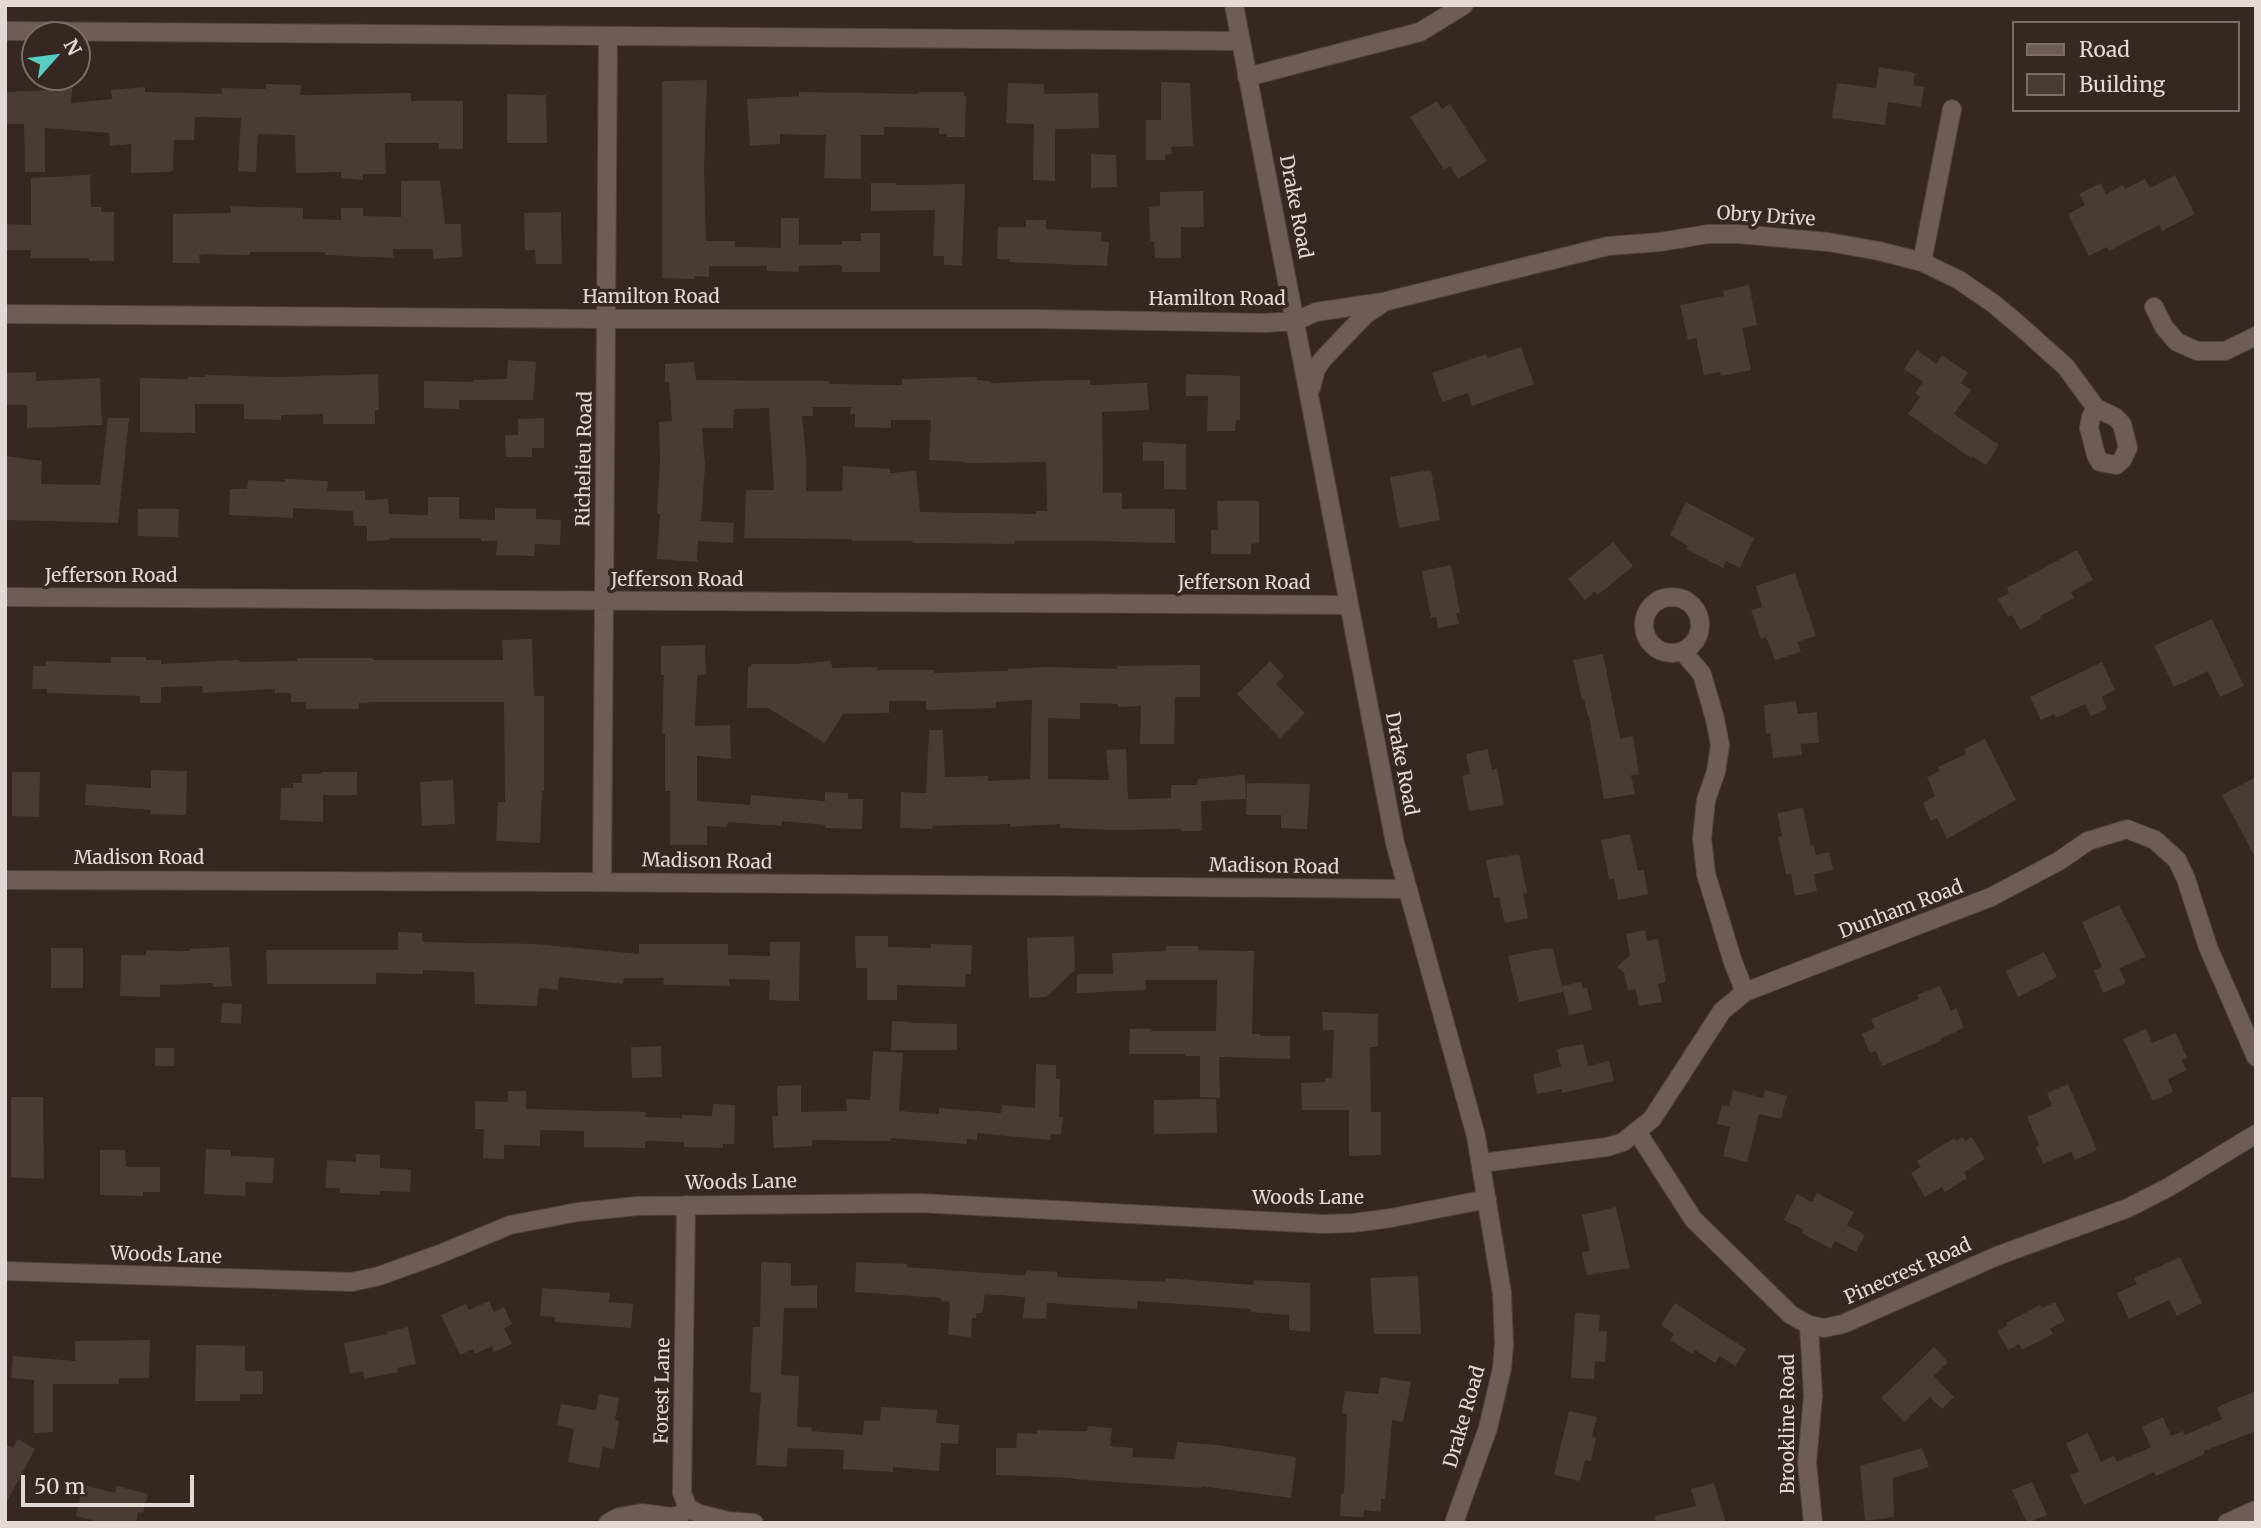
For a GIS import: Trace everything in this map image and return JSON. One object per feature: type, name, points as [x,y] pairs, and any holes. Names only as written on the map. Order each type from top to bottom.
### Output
[{"type":"street","name":"Drake Road","points":[[1234,5],[1395,843],[1476,1136],[1502,1293],[1502,1368],[1488,1428],[1454,1523]]},
{"type":"street","points":[[1247,77],[1420,32],[1464,5]]},
{"type":"street","points":[[5,31],[1240,41]]},
{"type":"street","name":"Richelieu Road","points":[[603,882],[608,36]]},
{"type":"street","points":[[1922,262],[1952,109]]},
{"type":"street","name":"Obry Drive","points":[[1296,321],[1316,312],[1383,302],[1608,246],[1660,243],[1708,234],[1828,242],[1922,262],[1959,280],[2020,325],[2066,367],[2096,408]]},
{"type":"street","name":"Obry Drive","points":[[1310,396],[1315,369],[1365,316],[1383,302]]},
{"type":"street","points":[[2154,307],[2164,327],[2177,342],[2197,351],[2225,351],[2256,336]]},
{"type":"street","name":"Hamilton Road","points":[[5,314],[1035,319],[1266,323],[1296,321]]},
{"type":"street","name":"Jefferson Road","points":[[5,597],[1349,605]]},
{"type":"street","points":[[1683,652],[1702,674],[1720,745],[1716,772],[1706,800],[1702,838],[1706,874],[1745,992]]},
{"type":"street","name":"Dunham Road","points":[[1481,1163],[1607,1147],[1623,1142],[1652,1119],[1722,1012],[1745,992],[1991,897],[2059,861],[2088,841],[2127,829],[2155,841],[2176,860],[2186,879],[2208,947],[2256,1057]]},
{"type":"street","name":"Madison Road","points":[[5,880],[1408,889]]},
{"type":"street","points":[[1637,1133],[1661,1165],[1693,1219],[1791,1315],[1809,1325]]},
{"type":"street","name":"Pinecrest Road","points":[[1809,1325],[1824,1328],[1843,1324],[1997,1256],[2128,1208],[2169,1187],[2256,1134]]},
{"type":"street","name":"Woods Lane","points":[[5,1272],[352,1282],[379,1276],[510,1225],[578,1212],[638,1206],[919,1203],[1323,1224],[1391,1218],[1487,1199]]},
{"type":"street","name":"Forest Lane","points":[[686,1205],[682,1493],[688,1508]]},
{"type":"street","name":"Brookline Road","points":[[1809,1325],[1813,1396],[1807,1463],[1813,1523]]},
{"type":"street","points":[[608,1523],[619,1517],[642,1513],[672,1517],[682,1514],[688,1508],[728,1521],[754,1523]]},
{"type":"street","points":[[2227,1523],[2256,1510]]},
{"type":"building","points":[[1879,67],[1915,73],[1913,85],[1924,87],[1921,107],[1888,102],[1885,125],[1832,118],[1837,83],[1876,88]]},
{"type":"building","points":[[707,80],[704,170],[706,241],[735,241],[735,247],[781,248],[781,218],[799,218],[799,245],[842,245],[842,241],[861,241],[861,233],[880,233],[880,272],[842,272],[842,265],[799,266],[799,272],[767,271],[767,266],[709,266],[709,277],[662,278],[662,81]]},
{"type":"building","points":[[1161,82],[1190,83],[1193,146],[1171,147],[1172,154],[1165,155],[1165,160],[1146,160],[1146,120],[1161,120]]},
{"type":"building","points":[[1008,83],[1044,84],[1044,94],[1098,93],[1099,128],[1055,129],[1055,181],[1033,180],[1034,124],[1006,123]]},
{"type":"building","points":[[266,84],[301,85],[300,95],[411,93],[411,101],[463,101],[463,149],[439,149],[439,143],[385,143],[386,174],[363,174],[363,180],[341,178],[341,172],[296,173],[295,135],[258,134],[256,172],[238,171],[241,118],[195,117],[194,140],[174,140],[173,170],[169,172],[131,173],[131,144],[110,146],[109,133],[45,128],[45,172],[25,172],[24,124],[5,124],[5,92],[72,91],[71,103],[112,99],[111,90],[145,87],[145,92],[222,94],[222,88],[266,89]]},
{"type":"building","points":[[799,92],[964,92],[965,137],[947,137],[947,134],[939,134],[939,128],[884,127],[884,135],[861,135],[861,179],[824,178],[826,135],[780,134],[780,144],[750,146],[747,99],[799,96]]},
{"type":"building","points":[[507,94],[546,95],[547,143],[507,143]]},
{"type":"building","points":[[1437,101],[1442,109],[1450,104],[1487,161],[1458,179],[1450,166],[1444,170],[1410,117]]},
{"type":"building","points":[[1091,154],[1116,155],[1117,187],[1091,188]]},
{"type":"building","points":[[90,175],[91,207],[101,207],[101,212],[114,212],[114,261],[31,258],[31,250],[5,250],[5,224],[31,225],[31,178]]},
{"type":"building","points":[[2175,175],[2195,214],[2162,231],[2159,225],[2109,251],[2107,247],[2089,256],[2068,214],[2085,205],[2079,194],[2101,183],[2106,194],[2123,185],[2125,189],[2145,179],[2150,188]]},
{"type":"building","points":[[401,181],[440,181],[445,224],[461,224],[462,257],[433,259],[433,249],[393,249],[393,258],[325,255],[325,252],[250,252],[250,255],[204,254],[199,255],[200,263],[173,263],[173,214],[231,213],[231,206],[303,208],[303,219],[341,220],[341,208],[363,208],[363,216],[401,217]]},
{"type":"building","points":[[871,183],[965,184],[962,266],[944,265],[944,256],[933,256],[935,210],[871,211]]},
{"type":"building","points":[[1203,191],[1204,227],[1181,227],[1181,258],[1155,258],[1154,241],[1150,241],[1149,207],[1160,206],[1160,192]]},
{"type":"building","points":[[561,212],[562,264],[536,264],[535,250],[525,250],[524,213]]},
{"type":"building","points":[[1026,220],[1046,220],[1046,229],[1102,232],[1101,241],[1109,242],[1107,266],[1009,262],[1010,259],[997,259],[998,227],[1026,227]]},
{"type":"building","points":[[1749,285],[1757,325],[1742,328],[1751,370],[1721,376],[1720,372],[1704,375],[1696,338],[1688,340],[1680,305],[1724,296],[1723,291]]},
{"type":"building","points":[[1521,347],[1534,384],[1472,406],[1468,393],[1442,402],[1432,373],[1486,354],[1488,358]]},
{"type":"building","points":[[1917,350],[1936,364],[1942,355],[1968,373],[1961,383],[1971,390],[1954,414],[1999,445],[1986,465],[1972,456],[1971,458],[1908,414],[1920,397],[1915,393],[1923,382],[1904,369]]},
{"type":"building","points":[[508,360],[536,362],[533,400],[459,400],[459,409],[424,408],[424,381],[473,382],[507,379]]},
{"type":"building","points":[[694,362],[696,380],[829,381],[829,384],[902,385],[902,379],[977,377],[977,380],[991,381],[990,383],[1090,380],[1090,385],[1147,383],[1149,410],[1102,412],[1103,493],[1122,493],[1122,509],[1175,509],[1175,543],[913,543],[852,539],[744,538],[746,490],[774,490],[769,408],[734,409],[733,428],[702,428],[705,466],[701,521],[734,523],[733,543],[698,541],[697,562],[657,559],[660,514],[657,514],[659,422],[672,421],[669,382],[665,382],[665,364]],"holes":[[[813,407],[851,407],[850,414],[855,414],[855,427],[891,428],[891,420],[931,420],[929,460],[966,463],[1046,462],[1047,511],[1036,511],[1036,514],[920,512],[916,471],[890,473],[890,469],[843,466],[842,491],[806,491],[802,416],[813,416]]]},
{"type":"building","points":[[36,372],[36,381],[100,378],[102,425],[27,428],[27,405],[5,405],[5,373]]},
{"type":"building","points":[[378,374],[379,410],[375,410],[375,424],[323,424],[323,414],[281,415],[281,420],[244,419],[244,404],[195,404],[195,433],[140,432],[140,378]]},
{"type":"building","points":[[1186,374],[1240,376],[1240,420],[1236,420],[1235,431],[1207,431],[1208,396],[1186,396]]},
{"type":"building","points":[[108,418],[129,418],[118,523],[5,520],[5,456],[42,461],[41,484],[100,485]]},
{"type":"building","points":[[544,418],[544,448],[532,448],[532,457],[506,457],[505,435],[518,435],[518,419]]},
{"type":"building","points":[[1143,442],[1186,444],[1186,490],[1164,489],[1164,461],[1143,461]]},
{"type":"building","points":[[1431,470],[1440,520],[1399,528],[1390,477]]},
{"type":"building","points":[[285,479],[328,481],[327,491],[365,491],[365,500],[388,499],[389,514],[428,515],[428,497],[459,497],[459,519],[495,520],[495,508],[536,509],[536,519],[561,520],[560,545],[535,544],[534,556],[496,555],[497,541],[481,541],[481,538],[389,538],[367,541],[367,526],[354,526],[353,511],[293,508],[293,518],[229,515],[230,489],[247,489],[248,480],[285,482]]},
{"type":"building","points":[[1217,501],[1259,501],[1259,543],[1251,544],[1251,554],[1211,554],[1211,530],[1218,530]]},
{"type":"building","points":[[1686,502],[1754,538],[1740,568],[1726,561],[1723,568],[1686,549],[1688,546],[1670,535]]},
{"type":"building","points":[[138,509],[179,509],[178,537],[138,536]]},
{"type":"building","points":[[1613,542],[1633,566],[1598,595],[1594,592],[1585,600],[1568,579]]},
{"type":"building","points":[[2077,550],[2093,580],[2071,592],[2074,598],[2020,630],[2012,615],[2008,617],[1998,599],[2009,593],[2007,588]]},
{"type":"building","points":[[1451,565],[1460,613],[1456,613],[1459,624],[1438,628],[1436,617],[1431,618],[1422,571]]},
{"type":"building","points":[[1795,573],[1816,636],[1797,642],[1801,652],[1775,660],[1766,637],[1761,639],[1751,610],[1762,607],[1756,586]]},
{"type":"building","points":[[2212,619],[2244,686],[2220,697],[2208,671],[2174,687],[2154,646]]},
{"type":"building","points":[[532,639],[534,696],[544,696],[544,791],[540,843],[496,841],[498,802],[505,802],[504,702],[373,702],[359,703],[359,709],[306,709],[306,702],[291,702],[291,693],[275,693],[275,689],[203,693],[202,686],[161,687],[161,703],[140,703],[140,696],[47,693],[47,689],[32,689],[33,666],[46,666],[46,661],[111,663],[111,657],[146,657],[146,660],[161,660],[161,664],[239,660],[297,661],[297,658],[503,660],[502,640]]},
{"type":"building","points":[[705,645],[706,674],[697,675],[695,726],[730,725],[731,759],[697,756],[697,801],[750,805],[751,795],[825,801],[825,792],[848,793],[848,799],[863,799],[862,829],[825,828],[825,825],[782,821],[782,826],[728,822],[727,827],[707,826],[707,845],[670,845],[670,791],[665,791],[665,734],[662,734],[664,675],[661,675],[661,646]]},
{"type":"building","points":[[1603,654],[1620,739],[1633,736],[1639,774],[1631,775],[1635,794],[1604,799],[1589,716],[1584,699],[1582,700],[1573,660]]},
{"type":"building","points":[[831,661],[832,668],[877,667],[877,670],[934,670],[934,673],[1048,667],[1117,669],[1117,666],[1200,665],[1200,697],[1175,697],[1174,744],[1140,744],[1141,706],[1118,707],[1118,704],[1080,703],[1080,719],[1048,718],[1048,779],[1109,780],[1106,750],[1126,749],[1128,799],[1171,798],[1171,785],[1197,785],[1198,779],[1245,775],[1246,799],[1201,801],[1202,831],[1060,828],[1060,824],[900,828],[901,792],[926,793],[929,730],[943,730],[945,777],[988,776],[988,781],[1030,779],[1032,700],[996,702],[996,708],[926,710],[926,701],[889,701],[889,713],[843,714],[825,743],[768,708],[747,708],[748,667],[751,667],[751,664]]},
{"type":"building","points":[[1270,661],[1284,676],[1276,684],[1305,713],[1280,738],[1237,694]]},
{"type":"building","points":[[2102,662],[2115,690],[2102,697],[2107,709],[2091,716],[2085,704],[2056,718],[2054,714],[2041,720],[2030,697]]},
{"type":"building","points":[[1796,701],[1798,714],[1817,712],[1819,743],[1801,744],[1802,755],[1773,758],[1770,733],[1766,734],[1764,705]]},
{"type":"building","points":[[1985,739],[2016,800],[1947,839],[1937,818],[1931,821],[1923,803],[1935,796],[1927,777],[1940,771],[1938,767],[1966,754],[1964,749]]},
{"type":"building","points":[[1488,749],[1492,770],[1497,768],[1504,805],[1469,811],[1462,776],[1470,774],[1466,754]]},
{"type":"building","points":[[151,770],[187,771],[186,815],[150,814],[151,810],[85,805],[86,784],[151,788]]},
{"type":"building","points":[[12,772],[40,772],[39,817],[12,816]]},
{"type":"building","points":[[357,772],[357,795],[323,795],[323,822],[280,820],[281,788],[293,788],[293,783],[302,783],[302,774]]},
{"type":"building","points":[[2256,777],[2256,859],[2222,795]]},
{"type":"building","points":[[453,780],[455,824],[422,826],[420,782]]},
{"type":"building","points":[[1247,783],[1310,784],[1307,829],[1281,828],[1281,815],[1246,815]]},
{"type":"building","points":[[1803,808],[1811,845],[1814,845],[1816,855],[1829,852],[1833,870],[1814,874],[1817,891],[1795,896],[1791,874],[1786,875],[1778,837],[1782,836],[1777,813]]},
{"type":"building","points":[[1630,834],[1638,871],[1644,870],[1648,894],[1618,900],[1614,878],[1609,879],[1601,840]]},
{"type":"building","points":[[1519,854],[1527,893],[1523,893],[1528,918],[1505,923],[1499,897],[1494,898],[1486,860]]},
{"type":"building","points":[[2119,905],[2146,957],[2119,968],[2126,983],[2103,993],[2094,970],[2102,967],[2082,922]]},
{"type":"building","points":[[1645,930],[1647,941],[1658,939],[1666,982],[1658,984],[1662,1002],[1639,1006],[1636,989],[1628,990],[1624,973],[1617,967],[1630,955],[1626,934]]},
{"type":"building","points":[[398,932],[422,933],[424,942],[535,944],[639,954],[639,944],[728,944],[728,955],[770,956],[770,942],[800,942],[799,1001],[769,1000],[770,980],[729,979],[729,986],[663,985],[664,978],[624,978],[623,984],[559,977],[558,990],[539,988],[537,1006],[475,1004],[474,972],[423,970],[423,974],[376,973],[376,984],[267,984],[266,950],[398,950]]},
{"type":"building","points":[[855,936],[888,936],[888,947],[972,945],[971,974],[966,974],[965,987],[897,985],[897,1000],[867,1000],[867,968],[856,968]]},
{"type":"building","points":[[1074,936],[1075,970],[1046,997],[1029,998],[1027,938]]},
{"type":"building","points":[[1166,946],[1198,946],[1198,950],[1254,951],[1252,1034],[1290,1036],[1290,1059],[1219,1057],[1220,1098],[1200,1097],[1200,1056],[1129,1054],[1130,1029],[1216,1031],[1217,980],[1145,980],[1146,990],[1077,993],[1077,974],[1113,974],[1112,953],[1166,951]]},
{"type":"building","points":[[229,947],[232,986],[213,987],[213,983],[160,985],[160,997],[120,996],[121,955],[146,955],[146,950],[190,951]]},
{"type":"building","points":[[51,948],[83,948],[83,988],[51,988]]},
{"type":"building","points":[[1553,949],[1563,992],[1519,1002],[1508,956]]},
{"type":"building","points":[[2044,952],[2057,977],[2018,997],[2006,971]]},
{"type":"building","points":[[1581,982],[1583,988],[1587,988],[1592,1010],[1569,1015],[1562,986]]},
{"type":"building","points":[[1940,986],[1951,1011],[1956,1008],[1964,1028],[1940,1039],[1941,1041],[1882,1066],[1876,1051],[1870,1053],[1862,1034],[1875,1028],[1871,1019],[1919,999],[1917,995]]},
{"type":"building","points":[[222,1003],[242,1004],[241,1024],[221,1023]]},
{"type":"building","points":[[1322,1012],[1378,1014],[1378,1047],[1370,1047],[1371,1112],[1381,1112],[1381,1155],[1349,1156],[1349,1110],[1302,1110],[1301,1083],[1326,1082],[1325,1078],[1332,1078],[1334,1030],[1323,1030]]},
{"type":"building","points":[[892,1021],[957,1024],[957,1050],[891,1050]]},
{"type":"building","points":[[2146,1029],[2152,1043],[2176,1033],[2187,1058],[2182,1060],[2187,1070],[2168,1079],[2173,1092],[2153,1101],[2123,1039]]},
{"type":"building","points":[[1583,1044],[1588,1066],[1609,1061],[1614,1081],[1562,1093],[1562,1089],[1537,1094],[1533,1074],[1561,1067],[1557,1049]]},
{"type":"building","points":[[661,1046],[662,1077],[632,1078],[631,1047]]},
{"type":"building","points":[[155,1048],[174,1048],[174,1066],[155,1066]]},
{"type":"building","points":[[873,1051],[903,1053],[899,1111],[939,1114],[939,1108],[1001,1113],[1002,1105],[1035,1108],[1036,1064],[1056,1065],[1056,1079],[1060,1079],[1059,1117],[1063,1117],[1061,1135],[1051,1134],[1050,1140],[977,1133],[977,1140],[967,1139],[967,1144],[891,1138],[891,1141],[812,1140],[812,1146],[774,1148],[772,1116],[778,1116],[777,1086],[801,1085],[801,1112],[847,1111],[846,1099],[870,1100]]},
{"type":"building","points":[[2068,1084],[2097,1150],[2075,1160],[2071,1152],[2043,1164],[2036,1147],[2039,1145],[2027,1117],[2052,1106],[2047,1093]]},
{"type":"building","points":[[1733,1090],[1763,1098],[1765,1090],[1787,1096],[1781,1119],[1759,1114],[1747,1162],[1723,1156],[1730,1127],[1717,1124],[1722,1105],[1729,1106]]},
{"type":"building","points":[[508,1091],[526,1091],[526,1109],[646,1112],[645,1117],[712,1116],[713,1104],[735,1105],[734,1144],[723,1144],[723,1148],[684,1147],[684,1142],[645,1141],[645,1148],[584,1147],[584,1131],[540,1130],[540,1146],[504,1145],[504,1159],[483,1158],[484,1129],[475,1129],[475,1101],[508,1102]]},
{"type":"building","points":[[11,1097],[43,1097],[44,1179],[11,1177]]},
{"type":"building","points":[[1216,1099],[1217,1133],[1154,1134],[1154,1100]]},
{"type":"building","points":[[1963,1137],[1965,1141],[1972,1137],[1985,1159],[1964,1172],[1967,1178],[1945,1192],[1942,1187],[1925,1197],[1911,1173],[1921,1167],[1917,1161],[1954,1138],[1956,1141]]},
{"type":"building","points":[[206,1149],[231,1150],[231,1156],[274,1158],[273,1183],[246,1182],[245,1196],[204,1194]]},
{"type":"building","points":[[100,1150],[125,1150],[126,1167],[160,1167],[160,1192],[143,1192],[143,1196],[100,1195]]},
{"type":"building","points":[[356,1154],[380,1155],[380,1168],[411,1170],[410,1192],[380,1191],[380,1195],[340,1193],[340,1188],[325,1188],[327,1160],[356,1162]]},
{"type":"building","points":[[1817,1193],[1854,1212],[1847,1225],[1865,1235],[1856,1252],[1835,1241],[1831,1249],[1784,1220],[1797,1194],[1812,1202]]},
{"type":"building","points":[[1616,1207],[1630,1268],[1587,1275],[1582,1252],[1590,1251],[1582,1215]]},
{"type":"building","points":[[2180,1257],[2202,1303],[2177,1316],[2169,1300],[2129,1319],[2117,1293],[2137,1284],[2134,1278]]},
{"type":"building","points":[[761,1262],[791,1263],[791,1286],[817,1285],[817,1308],[784,1308],[781,1375],[799,1376],[797,1427],[812,1427],[811,1431],[863,1435],[864,1421],[880,1421],[881,1407],[937,1410],[936,1423],[959,1425],[958,1444],[941,1443],[939,1471],[893,1467],[893,1472],[843,1469],[844,1450],[788,1448],[786,1467],[756,1465],[761,1393],[750,1392],[753,1327],[760,1327]]},
{"type":"building","points":[[856,1262],[907,1264],[907,1267],[1015,1275],[1025,1275],[1026,1270],[1057,1272],[1057,1277],[1166,1282],[1166,1278],[1253,1285],[1254,1280],[1310,1283],[1310,1332],[1289,1330],[1289,1315],[1250,1312],[1251,1309],[1137,1301],[1137,1309],[1047,1303],[1046,1319],[1023,1318],[1025,1297],[985,1294],[982,1313],[976,1313],[976,1318],[972,1318],[971,1337],[948,1335],[950,1302],[941,1301],[941,1298],[855,1292]]},
{"type":"building","points":[[1418,1276],[1421,1334],[1374,1334],[1370,1278]]},
{"type":"building","points":[[542,1288],[610,1293],[609,1302],[633,1304],[631,1328],[555,1322],[555,1317],[540,1316]]},
{"type":"building","points":[[489,1301],[494,1312],[504,1307],[512,1324],[504,1328],[512,1344],[494,1352],[492,1346],[475,1354],[473,1349],[460,1355],[441,1315],[466,1304],[469,1310]]},
{"type":"building","points":[[2055,1302],[2065,1321],[2050,1329],[2053,1334],[2022,1350],[2019,1344],[2008,1350],[1997,1331],[2007,1326],[2006,1323],[2040,1305],[2042,1308]]},
{"type":"building","points":[[1675,1303],[1746,1349],[1735,1366],[1720,1356],[1715,1363],[1695,1350],[1692,1354],[1670,1340],[1674,1334],[1661,1325]]},
{"type":"building","points":[[1575,1313],[1600,1315],[1599,1331],[1607,1331],[1605,1362],[1595,1361],[1594,1379],[1571,1378]]},
{"type":"building","points":[[408,1327],[416,1364],[397,1368],[398,1372],[364,1379],[363,1371],[350,1374],[344,1343]]},
{"type":"building","points":[[150,1340],[149,1378],[119,1378],[119,1384],[53,1384],[53,1432],[34,1433],[34,1380],[11,1378],[13,1356],[75,1361],[75,1341]]},
{"type":"building","points":[[196,1345],[245,1346],[245,1371],[263,1371],[263,1394],[240,1394],[240,1401],[195,1401]]},
{"type":"building","points":[[1934,1347],[1948,1362],[1934,1376],[1954,1397],[1942,1409],[1930,1397],[1904,1422],[1881,1398]]},
{"type":"building","points":[[1381,1377],[1411,1382],[1403,1422],[1392,1420],[1385,1499],[1381,1499],[1381,1512],[1364,1510],[1363,1517],[1340,1516],[1341,1494],[1344,1494],[1347,1414],[1342,1414],[1345,1391],[1378,1394]]},
{"type":"building","points":[[2256,1391],[2256,1431],[2204,1451],[2205,1454],[2156,1476],[2154,1472],[2084,1505],[2070,1475],[2079,1472],[2066,1443],[2088,1433],[2101,1462],[2114,1456],[2117,1462],[2151,1447],[2142,1427],[2163,1417],[2171,1436],[2183,1431],[2185,1435],[2222,1419],[2217,1407]]},
{"type":"building","points":[[599,1394],[619,1398],[615,1420],[619,1421],[614,1449],[603,1447],[599,1468],[568,1462],[574,1429],[557,1425],[561,1404],[596,1410]]},
{"type":"building","points":[[1569,1411],[1597,1417],[1592,1437],[1596,1438],[1591,1461],[1585,1460],[1580,1481],[1554,1475]]},
{"type":"building","points":[[1088,1426],[1112,1428],[1110,1446],[1133,1448],[1132,1457],[1175,1459],[1177,1442],[1296,1457],[1291,1498],[1201,1486],[996,1475],[996,1448],[1016,1448],[1017,1433],[1037,1434],[1037,1430],[1087,1431]]},
{"type":"building","points":[[18,1439],[35,1449],[5,1505],[5,1444],[13,1448]]},
{"type":"building","points":[[1922,1448],[1929,1467],[1893,1478],[1894,1517],[1865,1521],[1860,1466]]},
{"type":"building","points":[[2032,1482],[2047,1515],[2027,1523],[2012,1490]]},
{"type":"building","points":[[1714,1483],[1726,1523],[1656,1523],[1655,1516],[1696,1506],[1691,1489]]},
{"type":"building","points":[[83,1485],[115,1493],[117,1486],[148,1494],[143,1513],[138,1512],[136,1523],[103,1523],[76,1516]]}]
